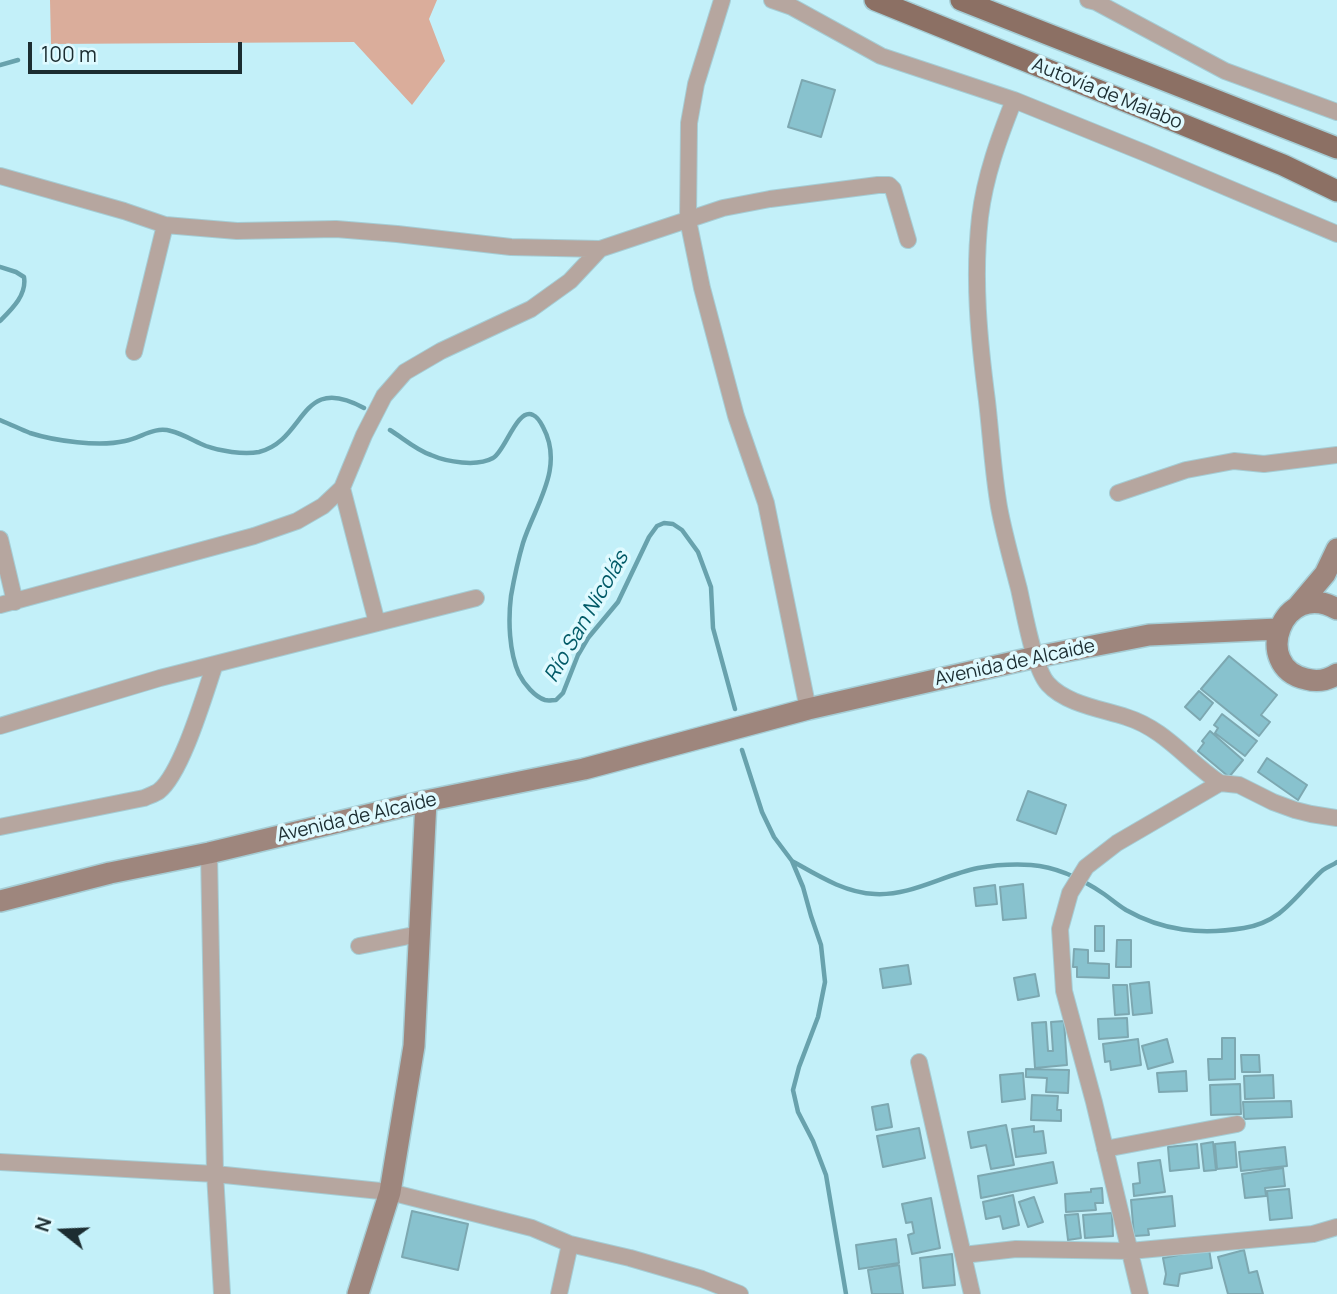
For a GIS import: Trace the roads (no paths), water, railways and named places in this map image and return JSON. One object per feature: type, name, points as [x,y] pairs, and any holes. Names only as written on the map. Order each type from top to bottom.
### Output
[{"type":"main road","name":"Autovía de Malabo","points":[[875,0],[1283,165],[1337,191]]},
{"type":"main road","name":"Autovía de Malabo","points":[[961,0],[1337,148]]},
{"type":"main road","points":[[1337,549],[1325,574],[1286,616],[1278,629],[1276,645],[1280,660],[1290,671],[1303,679],[1319,681],[1337,674]]},
{"type":"main road","points":[[1298,606],[1313,602],[1328,604],[1337,609]]},
{"type":"main road","name":"Avenida de Alcaide","points":[[0,901],[110,873],[209,853],[426,801],[584,769],[808,709],[1036,657],[1149,635],[1278,629]]},
{"type":"main road","points":[[358,1294],[390,1192],[414,1046],[426,801]]},
{"type":"street","points":[[722,0],[696,84],[689,123],[688,220],[702,288],[736,416],[766,503],[808,709]]},
{"type":"street","points":[[772,0],[792,7],[881,56],[1014,100],[1337,234]]},
{"type":"street","points":[[1088,0],[1225,71],[1337,112]]},
{"type":"street","points":[[1014,100],[993,154],[980,216],[976,275],[978,328],[999,508],[1036,657],[1047,684],[1063,696],[1149,726],[1220,783],[1240,785],[1296,810],[1337,818]]},
{"type":"street","points":[[0,176],[165,225],[237,231],[336,229],[511,247],[600,249],[723,208],[770,199],[888,184],[895,194],[908,240]]},
{"type":"street","points":[[134,352],[165,225]]},
{"type":"street","points":[[0,539],[8,603],[297,522],[323,506],[342,488],[384,396],[405,372],[441,351],[531,309],[570,281],[600,249]]},
{"type":"street","points":[[1118,494],[1186,470],[1234,461],[1264,464],[1337,455]]},
{"type":"street","points":[[342,488],[377,622]]},
{"type":"street","points":[[0,726],[160,678],[476,598]]},
{"type":"street","points":[[0,827],[144,798],[159,792],[172,776],[215,664]]},
{"type":"street","points":[[1140,1294],[1064,991],[1060,929],[1070,893],[1086,867],[1117,843],[1220,783]]},
{"type":"street","points":[[209,853],[215,1174],[222,1294]]},
{"type":"street","points":[[359,946],[419,934]]},
{"type":"street","points":[[919,1062],[972,1294]]},
{"type":"street","points":[[1105,1149],[1237,1124]]},
{"type":"street","points":[[0,1162],[215,1174],[390,1192],[532,1228],[570,1244],[702,1279],[740,1294]]},
{"type":"street","points":[[963,1255],[1016,1249],[1130,1251],[1313,1234],[1337,1227]]},
{"type":"street","points":[[559,1294],[570,1244]]},
{"type":"waterway","points":[[0,65],[18,60]]},
{"type":"waterway","name":"Río San Nicolás","points":[[0,267],[24,277],[23,290],[18,301],[0,321]]},
{"type":"waterway","name":"Río San Nicolás","points":[[0,420],[30,433],[64,441],[114,443],[165,430],[206,446],[253,453],[275,445],[287,435],[305,412],[315,403],[327,398],[343,399],[364,408]]},
{"type":"waterway","name":"Río San Nicolás","points":[[390,430],[425,453],[445,460],[471,463],[486,461],[498,454],[516,424],[527,414],[535,416],[541,424],[549,442],[550,472],[521,549],[511,596],[510,615],[511,646],[516,665],[521,678],[534,693],[545,700],[556,700],[563,693],[588,638],[618,602],[649,537],[657,526],[664,523],[673,524],[682,530],[698,552],[711,587],[713,628],[735,709]]},
{"type":"waterway","name":"Río San Nicolás","points":[[742,750],[762,812],[774,837],[792,861],[803,887],[821,945],[825,982],[818,1017],[793,1090],[798,1112],[826,1175],[846,1294]]},
{"type":"waterway","points":[[792,861],[842,887],[875,894],[901,892],[978,868],[1041,866],[1078,879],[1126,910],[1154,923],[1198,931],[1244,928],[1264,922],[1287,907],[1321,872],[1337,862]]}]
